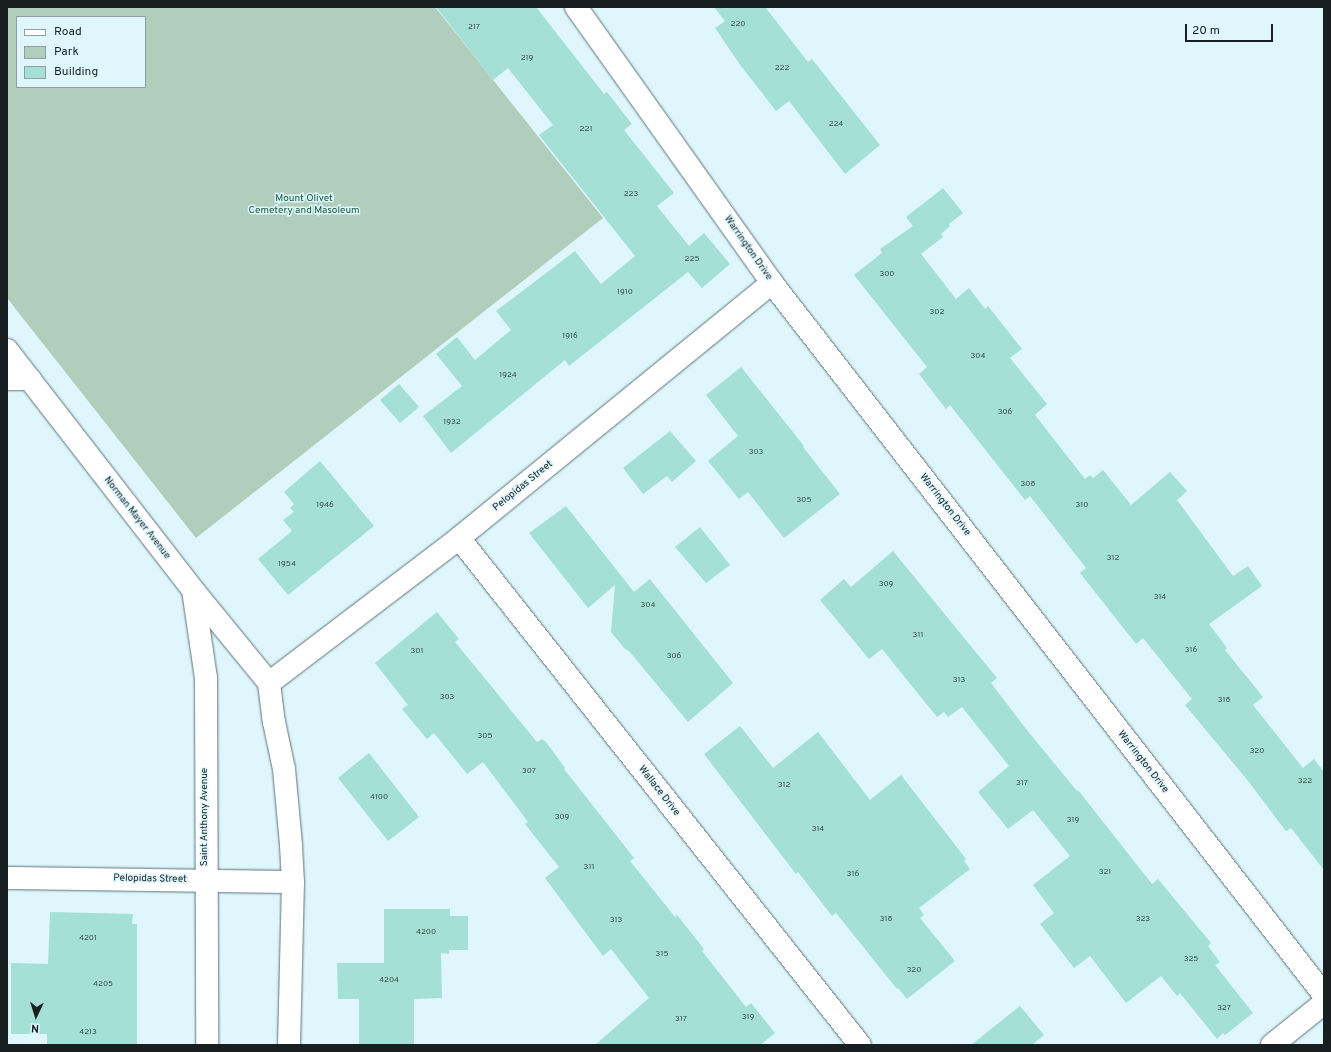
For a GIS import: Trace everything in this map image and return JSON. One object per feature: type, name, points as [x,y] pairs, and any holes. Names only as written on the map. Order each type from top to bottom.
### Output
[{"type":"street","name":"Warrington Drive","points":[[576,7],[772,283],[1324,995]]},
{"type":"street","name":"Pelopidas Street","points":[[269,683],[459,538],[772,283]]},
{"type":"street","name":"Norman Mayer Avenue","points":[[7,350],[193,590],[269,683]]},
{"type":"street","points":[[7,379],[30,379]]},
{"type":"street","name":"Wallace Drive","points":[[459,538],[860,1045]]},
{"type":"street","name":"Saint Anthony Avenue","points":[[193,590],[206,678],[205,880],[207,1045]]},
{"type":"street","points":[[269,683],[274,722],[289,804],[293,882],[289,1045]]},
{"type":"street","name":"Pelopidas Street","points":[[7,878],[293,882]]},
{"type":"street","points":[[1272,1045],[1324,1004]]},
{"type":"green space","name":"Mount Olivet Cemetery and Masoleum","points":[[7,7],[435,7],[603,218],[196,538],[7,298]]},
{"type":"building","points":[[436,7],[536,7],[604,94],[607,92],[632,124],[624,130],[674,193],[657,206],[689,246],[704,233],[730,264],[702,288],[688,272],[569,366],[565,360],[451,453],[423,416],[462,386],[436,354],[457,337],[475,360],[511,330],[496,311],[575,251],[601,284],[635,256],[539,135],[553,125],[508,68],[493,80]]},
{"type":"building","points":[[714,7],[765,7],[808,62],[812,59],[880,145],[845,174],[789,101],[776,111],[741,66],[715,28],[725,21]]},
{"type":"building","points":[[943,188],[963,213],[949,224],[950,226],[941,234],[943,237],[921,254],[956,299],[969,288],[985,309],[988,306],[1022,349],[1010,358],[1047,404],[1035,415],[1085,479],[1090,475],[1093,478],[1103,470],[1131,505],[1170,472],[1187,491],[1177,500],[1233,576],[1248,566],[1262,586],[1209,624],[1227,648],[1225,650],[1263,697],[1253,705],[1303,768],[1314,759],[1324,772],[1324,870],[1291,828],[1287,831],[1285,830],[1249,782],[1185,705],[1192,699],[1143,638],[1136,644],[1080,573],[1086,568],[1030,496],[1025,500],[950,405],[946,409],[919,374],[927,367],[854,275],[882,253],[880,249],[913,226],[906,217]]},
{"type":"building","points":[[741,367],[840,494],[784,538],[748,492],[739,499],[708,461],[738,436],[706,395]]},
{"type":"building","points":[[399,384],[419,407],[400,423],[380,400]]},
{"type":"building","points":[[670,431],[696,461],[672,482],[667,476],[643,494],[623,468]]},
{"type":"building","points":[[320,461],[374,526],[288,595],[258,559],[292,531],[283,520],[294,512],[290,508],[294,504],[284,492]]},
{"type":"building","points":[[566,506],[634,592],[650,579],[733,683],[688,722],[629,651],[625,649],[611,632],[615,585],[588,608],[529,533]]},
{"type":"building","points":[[700,527],[730,565],[706,583],[675,547]]},
{"type":"building","points":[[893,551],[997,678],[991,683],[1026,729],[1077,791],[1078,790],[1152,884],[1158,879],[1211,943],[1208,946],[1220,962],[1215,965],[1253,1013],[1225,1035],[1223,1033],[1217,1039],[1180,993],[1177,996],[1161,976],[1126,1003],[1090,956],[1074,968],[1040,924],[1054,913],[1033,885],[1070,856],[1033,810],[1008,829],[978,792],[1009,766],[962,707],[948,717],[944,712],[937,717],[882,649],[869,659],[820,600],[844,579],[851,587]]},
{"type":"building","points":[[437,612],[459,639],[455,642],[537,742],[542,739],[546,742],[565,768],[564,769],[634,858],[630,861],[675,917],[677,915],[704,949],[702,951],[746,1007],[751,1003],[775,1033],[760,1045],[595,1045],[649,998],[611,949],[603,956],[545,878],[559,867],[525,824],[528,822],[483,762],[467,774],[434,733],[427,739],[402,709],[408,705],[375,663]]},
{"type":"building","points":[[740,726],[773,768],[818,732],[870,800],[901,775],[966,859],[964,861],[970,869],[919,908],[924,915],[920,918],[955,961],[907,999],[898,988],[897,989],[836,913],[832,916],[798,872],[796,874],[704,754]]},
{"type":"building","points":[[369,753],[419,817],[388,841],[338,778]]},
{"type":"building","points":[[384,909],[450,909],[450,916],[468,916],[468,950],[449,950],[449,954],[441,953],[442,998],[414,999],[414,1045],[359,1045],[359,999],[338,999],[337,963],[384,963]]},
{"type":"building","points":[[50,912],[133,914],[132,924],[137,924],[137,1045],[47,1045],[47,1034],[11,1034],[11,963],[48,964]]},
{"type":"building","points":[[1020,1006],[1044,1035],[1032,1045],[971,1045]]}]
